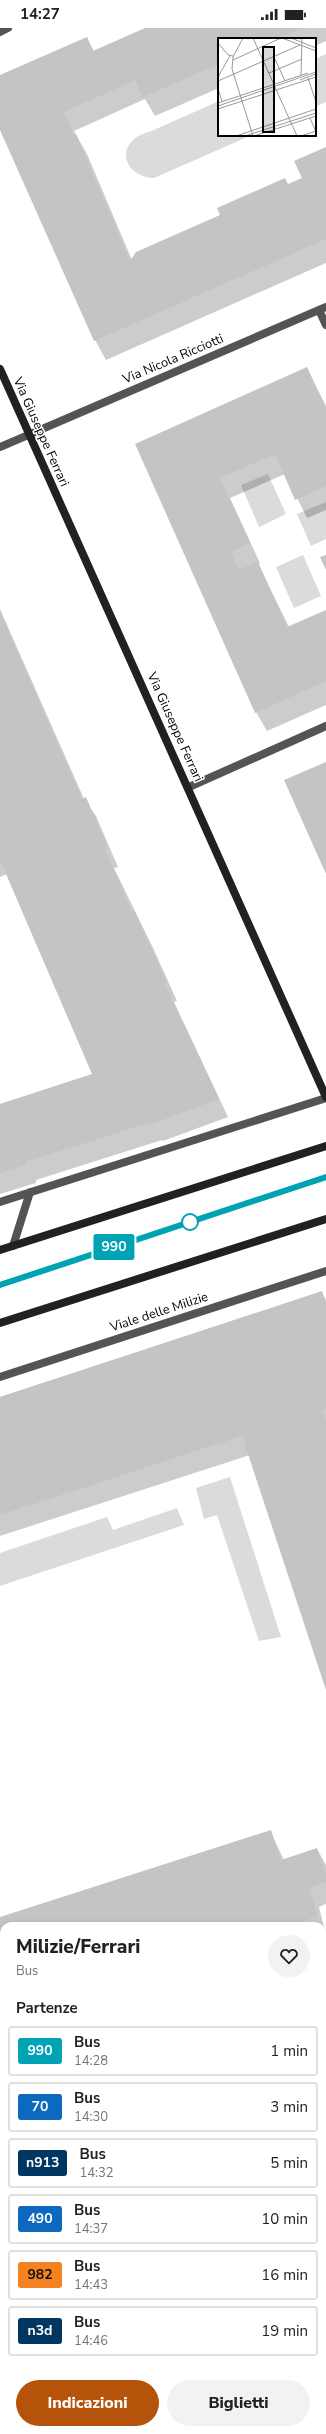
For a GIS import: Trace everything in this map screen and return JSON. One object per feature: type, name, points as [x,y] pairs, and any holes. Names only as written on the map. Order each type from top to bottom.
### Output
[{"type":"street","points":[[0,32],[8,28]]},
{"type":"street","points":[[323,308],[326,325]]},
{"type":"street","name":"Via Nicola Ricciotti","points":[[0,447],[323,308]]},
{"type":"street","name":"Via Giuseppe Ferrari","points":[[0,369],[189,787],[326,1098]]},
{"type":"street","points":[[189,787],[326,726]]},
{"type":"street","points":[[0,1202],[326,1098]]},
{"type":"street","points":[[0,1250],[326,1146]]},
{"type":"street","points":[[0,1285],[326,1177]]},
{"type":"street","points":[[13,1246],[30,1192]]},
{"type":"street","points":[[0,1323],[326,1219]]},
{"type":"street","name":"Viale delle Milizie","points":[[0,1377],[326,1271]]},
{"type":"shaded area","points":[[326,54],[326,102],[316,107],[316,59]]},
{"type":"shaded area","points":[[218,101],[218,136],[250,136],[154,178],[139,174],[133,170],[126,159],[126,153],[129,146],[136,137]]},
{"type":"shaded area","points":[[268,474],[286,514],[259,527],[241,485]]},
{"type":"shaded area","points":[[326,502],[326,539],[311,546],[297,514]]},
{"type":"shaded area","points":[[303,555],[321,596],[294,608],[276,567]]},
{"type":"shaded area","points":[[230,1477],[281,1637],[259,1641],[217,1515],[204,1519],[196,1488]]},
{"type":"shaded area","points":[[177,1508],[184,1525],[0,1586],[0,1553],[107,1517],[113,1530]]},
{"type":"building","points":[[145,28],[301,28],[278,38],[218,38],[218,64],[143,97],[135,80],[64,112],[74,135],[76,134],[130,261],[136,252],[220,215],[217,208],[285,178],[288,184],[302,178],[294,161],[326,147],[326,239],[94,341],[0,130],[0,75],[87,37],[93,51]]},
{"type":"building","points":[[307,367],[326,409],[326,486],[295,500],[275,454],[220,478],[250,543],[231,552],[238,570],[258,562],[287,627],[326,610],[326,681],[255,713],[135,444]]},
{"type":"building","points":[[326,555],[326,570],[320,557]]},
{"type":"building","points":[[0,612],[82,799],[86,797],[108,849],[105,850],[132,912],[134,910],[167,983],[165,984],[219,1099],[151,1124],[151,1122],[26,1162],[26,1165],[0,1173],[0,1104],[92,1074],[0,860]]},
{"type":"building","points":[[326,762],[326,874],[284,780]]},
{"type":"building","points":[[322,1291],[326,1303],[326,1409],[323,1410],[326,1420],[326,1690],[242,1436],[0,1515],[0,1397]]},
{"type":"building","points":[[271,1830],[281,1860],[317,1848],[326,1875],[326,1882],[309,1888],[318,1916],[300,1922],[0,1922],[0,1917]]},
{"type":"bus line","name":"990","points":[[0,1285],[326,1177]]}]
